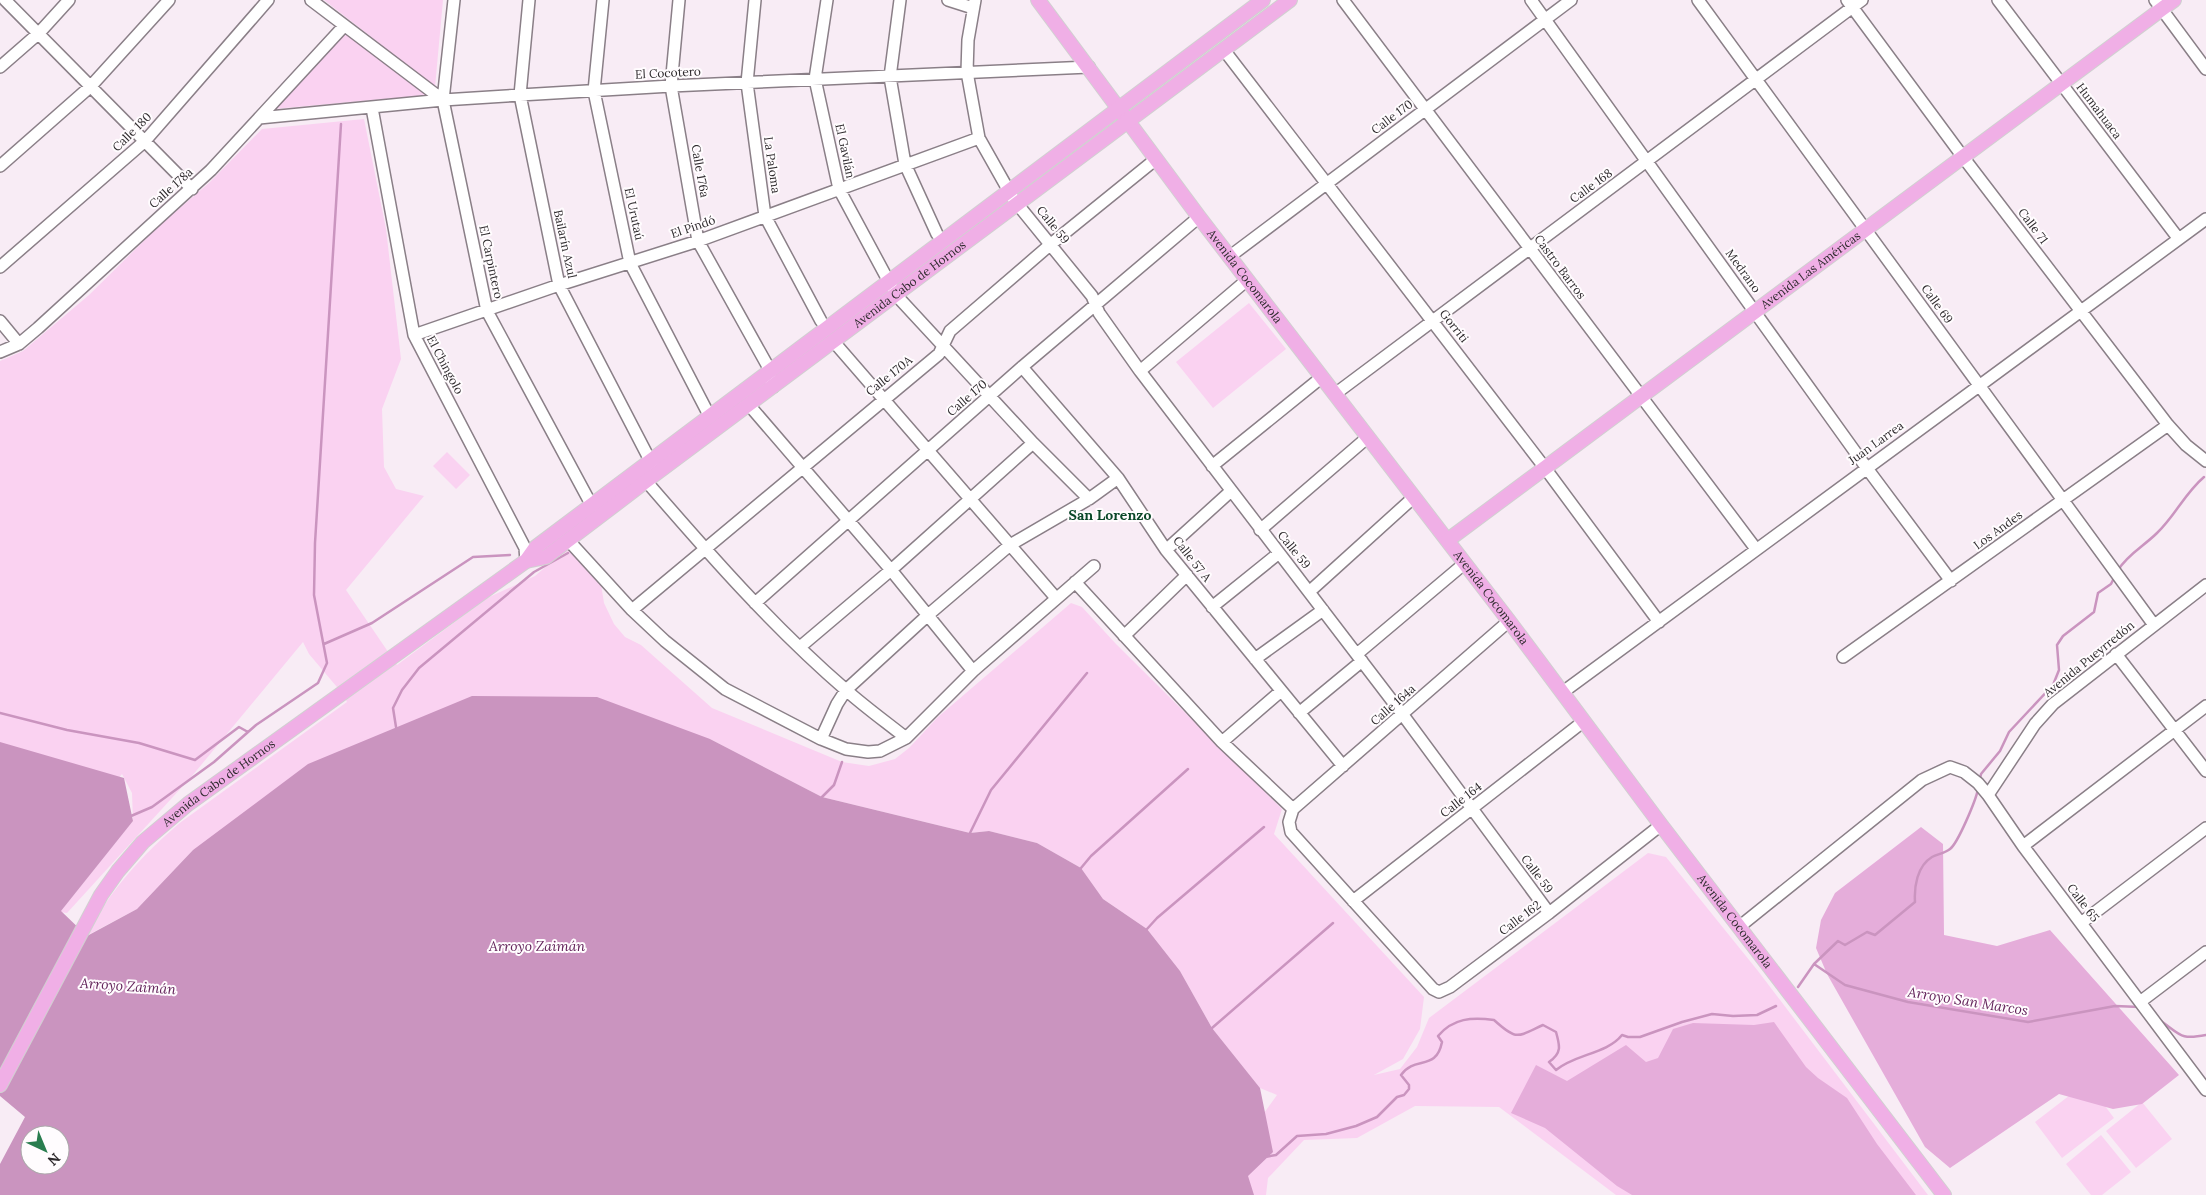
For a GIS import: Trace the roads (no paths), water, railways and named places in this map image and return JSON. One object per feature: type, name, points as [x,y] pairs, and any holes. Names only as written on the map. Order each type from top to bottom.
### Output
[{"type":"main road","name":"Avenida Cocomarola","points":[[1038,0],[1120,108],[1199,217],[1509,620],[1661,825],[1944,1195]]},
{"type":"main road","name":"Avenida Cabo de Hornos","points":[[526,561],[546,557],[569,540],[651,472],[710,417],[1263,0]]},
{"type":"main road","name":"Avenida Cabo de Hornos","points":[[0,1085],[86,921],[112,879],[143,842],[188,804],[526,561],[536,547],[592,506],[651,472],[749,405],[1290,0]]},
{"type":"main road","name":"Avenida Las Américas","points":[[1448,540],[2061,84],[2158,5],[2174,0]]},
{"type":"street","points":[[5,0],[192,189]]},
{"type":"street","points":[[0,67],[38,33],[69,0]]},
{"type":"street","points":[[0,166],[91,86],[169,0]]},
{"type":"street","name":"Calle 180","points":[[0,267],[145,141],[268,0]]},
{"type":"street","points":[[311,0],[443,100]]},
{"type":"street","name":"El Carpintero","points":[[454,0],[443,100],[487,311],[592,506]]},
{"type":"street","name":"Bailarín Azul","points":[[529,0],[520,95],[559,285],[651,472],[705,550],[755,603],[846,690],[906,738]]},
{"type":"street","name":"El Urutaú","points":[[603,0],[594,91],[630,263],[710,417]]},
{"type":"street","name":"Calle 176a","points":[[679,0],[671,86],[698,241],[771,372],[768,377],[773,387]]},
{"type":"street","name":"La Paloma","points":[[755,0],[747,83],[765,216],[821,321]]},
{"type":"street","name":"El Gavilán","points":[[827,0],[815,79],[839,189],[896,294],[1033,443],[1089,499]]},
{"type":"street","points":[[900,0],[890,77],[905,164],[936,234]]},
{"type":"street","points":[[948,0],[974,4]]},
{"type":"street","name":"Castro Barros","points":[[1344,0],[1756,549]]},
{"type":"street","name":"Medrano","points":[[1531,0],[1866,467],[1951,581]]},
{"type":"street","name":"Calle 170","points":[[1230,257],[1571,0]]},
{"type":"street","name":"Calle 69","points":[[1698,0],[2154,625]]},
{"type":"street","name":"Humahuaca","points":[[1998,0],[2178,238]]},
{"type":"street","name":"Calle 168","points":[[1335,394],[1529,248],[1648,162],[1853,2]]},
{"type":"street","name":"Calle 71","points":[[1853,2],[1963,157],[2080,311],[2168,425],[2186,445],[2206,461]]},
{"type":"street","name":"Calle 59","points":[[974,4],[967,72],[979,138],[1009,191],[1092,296],[1098,314],[1140,371],[1403,715],[1549,913]]},
{"type":"street","points":[[2158,5],[2206,69]]},
{"type":"street","name":"Calle 178a","points":[[0,352],[19,344],[192,189],[344,26]]},
{"type":"street","name":"Gorriti","points":[[1224,50],[1545,468],[1659,622]]},
{"type":"street","name":"El Cocotero","points":[[260,118],[443,100],[520,95],[671,86],[1089,67]]},
{"type":"street","name":"El Chingolo","points":[[372,108],[414,336],[525,548],[526,561]]},
{"type":"street","name":"El Pindó","points":[[414,336],[559,285],[698,241],[979,138]]},
{"type":"street","name":"Calle 170A","points":[[632,610],[705,550],[801,466],[939,354],[950,331],[1051,244],[1156,159]]},
{"type":"street","name":"Calle 170","points":[[755,603],[1022,367],[1199,217]]},
{"type":"street","name":"Juan Larrea","points":[[1563,692],[1866,467],[2206,219]]},
{"type":"street","points":[[1140,371],[1247,280]]},
{"type":"street","points":[[0,321],[19,344]]},
{"type":"street","points":[[834,342],[1056,598]]},
{"type":"street","name":"Calle 57 A","points":[[1022,367],[1118,478],[1166,550],[1343,766]]},
{"type":"street","points":[[1212,466],[1322,377]]},
{"type":"street","points":[[749,405],[891,570],[973,671]]},
{"type":"street","name":"Los Andes","points":[[1843,657],[2168,425]]},
{"type":"street","points":[[1260,530],[1368,437]]},
{"type":"street","points":[[800,648],[891,570],[1033,443]]},
{"type":"street","points":[[821,739],[837,704],[846,690],[928,615],[1010,545],[1089,499],[1118,478]]},
{"type":"street","points":[[1166,550],[1231,491]]},
{"type":"street","points":[[1310,592],[1414,497]]},
{"type":"street","points":[[569,540],[632,610],[665,641],[725,689],[821,739],[846,749],[868,752],[880,751],[906,738],[973,671],[1094,566]]},
{"type":"street","points":[[1212,607],[1279,553]]},
{"type":"street","points":[[1299,713],[1465,564]]},
{"type":"street","points":[[1124,636],[1187,575]]},
{"type":"street","points":[[1075,582],[1222,742],[1293,808],[1290,822],[1291,832],[1353,901]]},
{"type":"street","name":"Avenida Pueyrredón","points":[[1988,795],[2035,724],[2053,704],[2206,585]]},
{"type":"street","points":[[1256,659],[1323,610]]},
{"type":"street","name":"Calle 164a","points":[[1293,808],[1403,715],[1509,620]]},
{"type":"street","points":[[2116,654],[2206,771]]},
{"type":"street","points":[[1222,742],[1281,691]]},
{"type":"street","points":[[2023,846],[2206,706]]},
{"type":"street","name":"Calle 164","points":[[1353,901],[1584,721]]},
{"type":"street","name":"Calle 65","points":[[1739,927],[1922,780],[1950,767],[1964,772],[1978,782],[2023,846],[2206,1090]]},
{"type":"street","name":"Calle 162","points":[[1353,901],[1433,989],[1439,992],[1450,987],[1549,913],[1661,825]]},
{"type":"street","points":[[2081,923],[2206,828]]},
{"type":"street","points":[[2137,997],[2206,952]]},
{"type":"water","name":"Arroyo Zaimán","points":[[472,696],[597,697],[710,739],[822,797],[970,833],[989,831],[1037,843],[1081,868],[1103,899],[1147,929],[1180,971],[1212,1028],[1260,1088],[1273,1152],[1248,1176],[1254,1195],[0,1195],[0,1164],[20,1126],[20,1175],[70,1175],[70,1125],[21,1125],[25,1117],[0,1096],[0,742],[124,778],[133,821],[61,911],[87,936],[137,909],[193,850],[308,764]]},
{"type":"waterway","points":[[131,816],[152,807],[214,762],[256,725],[318,683],[327,663],[314,595],[315,543],[341,124]]},
{"type":"waterway","points":[[2118,570],[2126,559],[2152,538],[2204,477]]},
{"type":"waterway","points":[[396,727],[393,708],[402,690],[419,668],[534,572],[568,553]]},
{"type":"waterway","points":[[324,644],[372,623],[473,557],[510,555]]},
{"type":"waterway","points":[[1980,779],[1981,774],[2000,751],[2009,732],[2053,685],[2059,670],[2057,645],[2063,636],[2094,612],[2098,593],[2111,584],[2114,578]]},
{"type":"waterway","points":[[970,833],[991,790],[1087,673]]},
{"type":"waterway","points":[[0,713],[67,730],[139,743],[195,760],[239,727],[248,732]]},
{"type":"waterway","points":[[822,797],[834,785],[842,762]]},
{"type":"waterway","points":[[1081,868],[1091,856],[1188,769]]},
{"type":"waterway","points":[[1798,987],[1814,964],[1838,941],[1845,945],[1867,932],[1875,935],[1915,902],[1915,890],[1920,871],[1932,857],[1950,849],[1953,845],[1966,821],[1978,789]]},
{"type":"waterway","points":[[1147,929],[1157,918],[1264,827]]},
{"type":"waterway","points":[[1212,1028],[1333,923]]},
{"type":"waterway","name":"Arroyo San Marcos","points":[[1814,964],[1845,985],[1908,1002],[2028,1022],[2115,1006],[2140,1007]]},
{"type":"waterway","points":[[1265,1157],[1276,1155],[1297,1136],[1326,1134],[1356,1126],[1377,1117],[1397,1097],[1404,1095],[1409,1089],[1409,1085],[1401,1075],[1412,1066],[1435,1057],[1442,1042],[1438,1036],[1450,1025],[1463,1020],[1494,1020],[1508,1031],[1517,1035],[1543,1025],[1556,1032],[1559,1049],[1549,1062],[1556,1070],[1572,1060],[1608,1046],[1622,1035],[1640,1037],[1682,1022],[1712,1014],[1733,1016],[1757,1015],[1776,1006]]},
{"type":"waterway","name":"Arroyo San Marcos","points":[[2161,1021],[2181,1035],[2191,1037],[2206,1035]]},
{"type":"district","name":"San Lorenzo","points":[[1110,515]]}]
